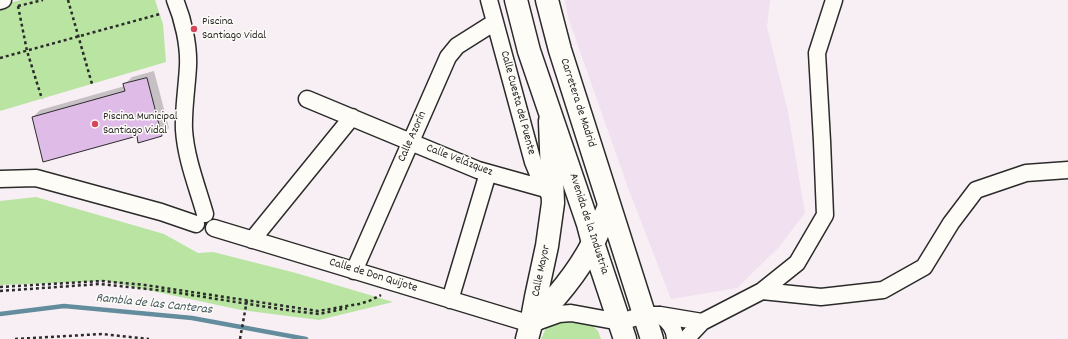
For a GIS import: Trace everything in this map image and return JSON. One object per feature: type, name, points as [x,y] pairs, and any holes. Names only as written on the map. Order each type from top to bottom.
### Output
[{"type":"main road","name":"Avenida de la Industria","points":[[516,0],[529,51],[588,224],[622,331]]},
{"type":"main road","name":"Carretera de Madrid","points":[[547,0],[560,50],[609,206]]},
{"type":"main road","name":"Calle Mayor","points":[[529,332],[547,246],[550,196],[549,110]]},
{"type":"main road","points":[[529,332],[568,283],[593,243],[609,206]]},
{"type":"main road","points":[[609,206],[652,315],[652,339]]},
{"type":"street","points":[[0,179],[36,178],[161,212],[200,219],[184,129],[188,64],[186,37],[175,0]]},
{"type":"street","name":"Calle Cuesta del Puente","points":[[489,0],[533,162],[540,179],[550,196]]},
{"type":"street","points":[[686,339],[702,322],[762,291],[797,263],[825,215],[817,53],[834,0]]},
{"type":"street","name":"Calle Azorín","points":[[354,271],[448,57],[457,46],[495,22]]},
{"type":"street","name":"Calle Velázquez","points":[[307,99],[478,170],[550,196]]},
{"type":"street","points":[[252,240],[352,117]]},
{"type":"street","points":[[762,291],[821,298],[882,290],[924,267],[951,223],[976,190],[1026,173],[1068,170]]},
{"type":"street","points":[[450,300],[488,173]]},
{"type":"street","name":"Calle de Don Quijote","points":[[200,219],[208,214],[213,217],[216,222],[214,228],[450,300],[529,332]]},
{"type":"street","points":[[529,332],[559,314],[571,313],[622,331],[652,315],[702,322]]},
{"type":"street","points":[[652,315],[668,320],[672,326],[676,339]]},
{"type":"path","points":[[5,3],[18,6],[43,0]]},
{"type":"path","points":[[68,0],[92,84]]},
{"type":"path","points":[[18,6],[27,51],[42,99]]},
{"type":"path","points":[[0,58],[160,14]]},
{"type":"path","points":[[0,287],[101,280],[145,285],[318,311],[369,301],[401,285]]},
{"type":"path","points":[[0,291],[100,284],[166,291],[319,314],[357,306],[358,304]]},
{"type":"path","points":[[240,339],[247,300]]},
{"type":"path","points":[[15,339],[102,334],[149,339]]},
{"type":"shaded area","points":[[565,0],[770,0],[767,27],[788,112],[805,213],[779,247],[737,288],[671,299],[627,185],[568,17]]},
{"type":"green space","points":[[21,0],[155,0],[163,24],[166,62],[0,111],[0,5]]},
{"type":"green space","points":[[36,197],[164,234],[198,253],[213,252],[296,273],[393,302],[319,320],[241,310],[106,281],[0,285],[0,201]]},
{"type":"green space","points":[[586,319],[598,331],[601,339],[541,339],[546,328],[555,320]]},
{"type":"building","points":[[147,78],[162,136],[138,143],[137,136],[43,162],[32,117],[125,91],[123,84]]},
{"type":"waterway","name":"Rambla de las Canteras","points":[[0,314],[64,306],[192,318],[306,339]]},
{"type":"place","name":"Piscina Santiago Vidal","points":[[194,29]]},
{"type":"place","name":"Piscina Municipal Santiago Vidal","points":[[95,124]]}]
